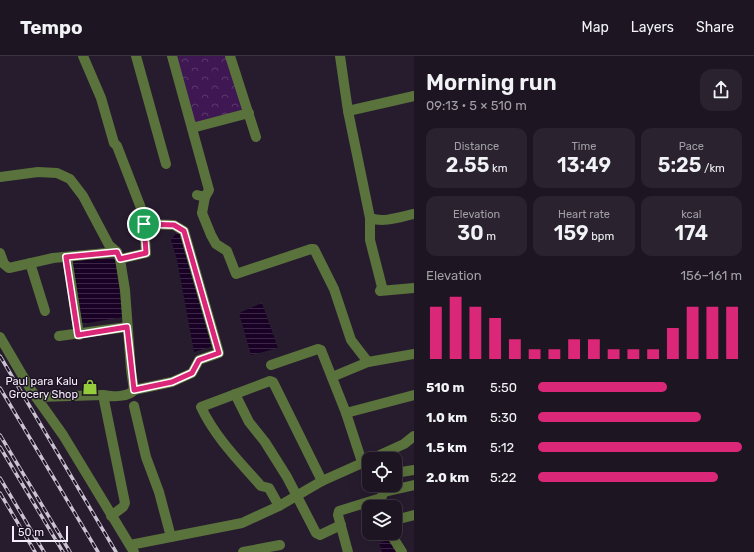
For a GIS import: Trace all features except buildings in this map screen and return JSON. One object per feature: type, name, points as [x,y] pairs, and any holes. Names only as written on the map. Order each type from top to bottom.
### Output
[{"type":"street","points":[[0,253],[4,264],[9,268],[66,257],[146,253],[144,224],[141,208],[117,147],[114,143],[101,98],[83,56]]},
{"type":"street","points":[[136,56],[166,164]]},
{"type":"street","points":[[172,56],[209,190],[201,196],[202,213],[216,244],[227,251],[236,274],[311,248],[314,249],[334,289],[351,340],[368,362]]},
{"type":"street","points":[[230,56],[256,137]]},
{"type":"street","points":[[340,56],[348,111],[370,218],[370,240],[382,287],[380,291],[414,288]]},
{"type":"street","points":[[348,111],[414,96]]},
{"type":"street","points":[[192,128],[249,113]]},
{"type":"street","points":[[0,177],[38,172],[57,173],[70,179],[82,196],[109,245],[118,255],[125,290],[127,327],[134,390]]},
{"type":"street","points":[[370,218],[375,220],[404,218],[414,214]]},
{"type":"street","points":[[36,397],[110,396],[130,394],[134,390],[172,382],[192,373],[199,360],[219,353],[184,231],[174,225],[144,224]]},
{"type":"street","points":[[66,257],[78,335]]},
{"type":"street","points":[[30,263],[45,311]]},
{"type":"street","points":[[59,336],[78,335],[127,327]]},
{"type":"street","points":[[0,338],[36,397],[63,435],[111,516],[132,548],[171,537],[242,523],[279,506],[297,494],[362,462]]},
{"type":"street","points":[[271,365],[319,349],[363,452]]},
{"type":"street","points":[[332,377],[368,362],[414,354]]},
{"type":"street","points":[[279,506],[269,488],[262,486],[219,437],[209,424],[201,407],[270,381],[274,383],[322,481]]},
{"type":"street","points":[[234,394],[248,422],[265,442],[297,494],[316,533],[320,534],[341,525]]},
{"type":"street","points":[[104,395],[125,503],[123,507],[111,516]]},
{"type":"street","points":[[346,413],[414,395]]},
{"type":"street","points":[[134,406],[146,457],[159,492],[171,537]]},
{"type":"street","points":[[386,452],[404,444],[414,436]]},
{"type":"street","points":[[402,472],[414,470]]},
{"type":"street","points":[[348,552],[338,515],[341,510],[414,485]]},
{"type":"street","points":[[402,518],[414,515]]},
{"type":"street","points":[[394,540],[402,552]]},
{"type":"street","points":[[243,552],[280,545]]},
{"type":"green space","points":[[173,56],[229,56],[249,113],[192,128]]},
{"type":"shaded area","points":[[178,231],[182,232],[213,346],[194,352],[177,260],[171,240]]},
{"type":"shaded area","points":[[115,255],[123,317],[76,325],[68,260]]},
{"type":"shaded area","points":[[262,303],[278,348],[251,355],[239,313]]},
{"type":"shaded area","points":[[387,540],[394,540],[400,552],[382,552],[379,543]]},
{"type":"railway","points":[[0,356],[116,552]]},
{"type":"railway","points":[[0,388],[98,552]]},
{"type":"railway","points":[[0,435],[70,552]]},
{"type":"railway","points":[[0,447],[63,552]]},
{"type":"railway","points":[[0,478],[44,552]]},
{"type":"railway","points":[[0,493],[35,552]]},
{"type":"place","name":"Paul para Kalu Grocery Shop","points":[[90,387]]},
{"type":"route","points":[[144,224],[174,225],[184,231],[219,353],[203,357],[199,360],[192,373],[172,382],[134,390],[130,370],[127,327],[78,335],[66,257],[117,252],[120,259],[146,253],[144,224]]}]
